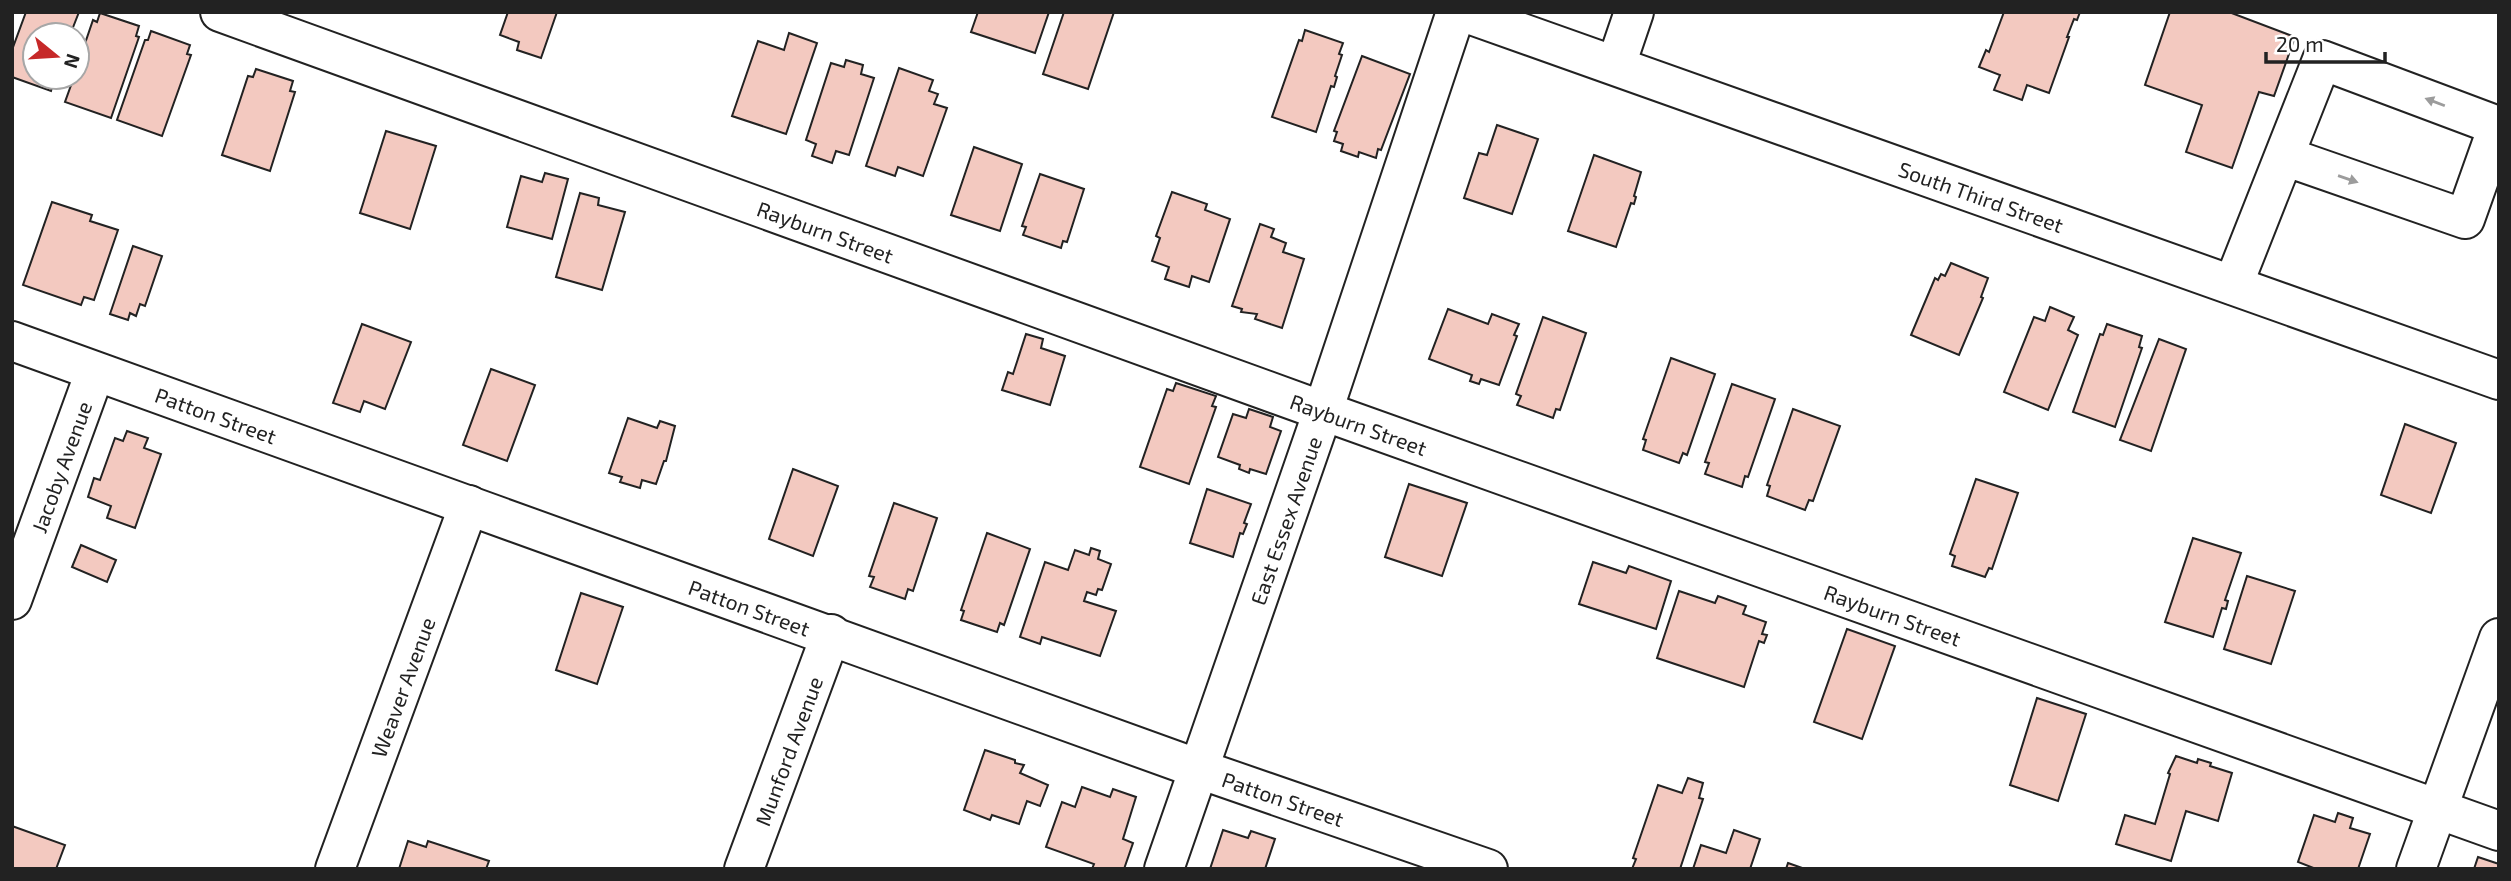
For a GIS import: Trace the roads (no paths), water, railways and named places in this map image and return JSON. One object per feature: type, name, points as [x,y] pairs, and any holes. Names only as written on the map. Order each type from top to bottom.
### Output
[{"type":"street","name":"Rayburn Street","points":[[220,12],[1323,411],[2499,831]]},
{"type":"street","name":"East Essex Avenue","points":[[1164,869],[1323,411],[1456,12]]},
{"type":"street","name":"South Third Street","points":[[1463,12],[2499,380]]},
{"type":"street","points":[[1616,65],[1634,12]]},
{"type":"street","points":[[2233,285],[2284,156],[2322,60],[2498,126],[2465,219],[2284,156]]},
{"type":"street","name":"Patton Street","points":[[12,341],[831,634],[1199,769],[1488,869]]},
{"type":"street","name":"Jacoby Avenue","points":[[12,600],[96,372]]},
{"type":"street","name":"Weaver Avenue","points":[[335,869],[469,505]]},
{"type":"street","name":"Munford Avenue","points":[[744,869],[831,634]]},
{"type":"street","points":[[2416,869],[2499,638]]}]
